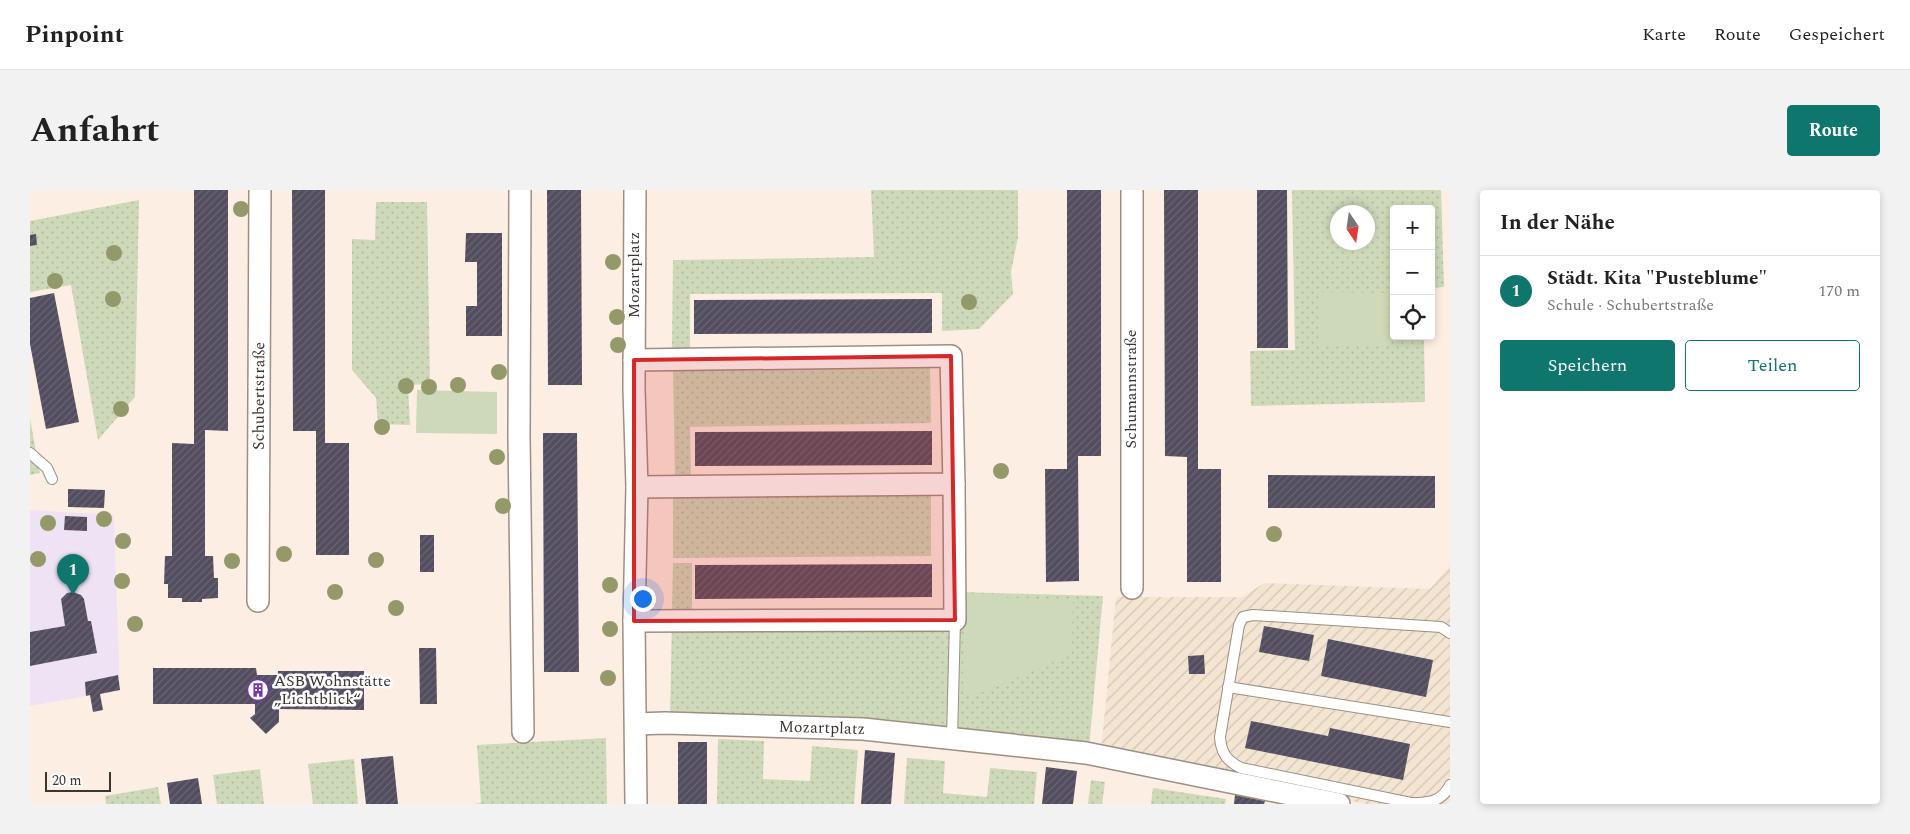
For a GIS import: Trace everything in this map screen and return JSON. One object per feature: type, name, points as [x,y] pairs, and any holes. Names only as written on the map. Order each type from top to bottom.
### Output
[{"type":"street","name":"Schubertstraße","points":[[258,601],[260,190]]},
{"type":"street","points":[[520,190],[519,437],[523,732]]},
{"type":"street","name":"Mozartplatz","points":[[635,190],[634,360],[637,487],[634,621],[636,724],[665,723],[863,729],[952,738],[1109,756],[1339,804]]},
{"type":"street","name":"Schumannstraße","points":[[1132,190],[1132,588]]},
{"type":"street","points":[[634,360],[951,356],[956,620],[634,621]]},
{"type":"street","points":[[637,487],[954,484]]},
{"type":"street","points":[[636,724],[636,804]]},
{"type":"lane","points":[[30,453],[47,468],[52,479]]},
{"type":"lane","points":[[1450,634],[1441,627],[1253,615],[1243,617],[1239,625],[1220,737],[1220,744],[1226,758],[1241,768],[1411,803],[1434,802],[1444,797],[1450,785]]},
{"type":"lane","points":[[952,738],[956,620]]},
{"type":"lane","points":[[1228,687],[1450,722]]},
{"type":"highlighted area","points":[[951,356],[955,620],[634,621],[634,360]]},
{"type":"shaded area","points":[[30,510],[114,515],[120,690],[30,706]]},
{"type":"shaded area","points":[[1450,566],[1450,804],[1366,804],[1101,750],[1116,597],[1243,597],[1264,583],[1430,589]]},
{"type":"green space","points":[[871,190],[1018,190],[1018,237],[1011,272],[1013,294],[979,329],[942,331],[942,293],[690,294],[690,350],[672,349],[673,260],[874,257]]},
{"type":"green space","points":[[1292,190],[1441,190],[1444,287],[1435,288],[1435,205],[1390,205],[1390,340],[1424,340],[1425,402],[1251,406],[1250,351],[1295,350]]},
{"type":"green space","points":[[139,200],[135,397],[98,440],[71,285],[30,292],[30,221]]},
{"type":"green space","points":[[376,202],[427,202],[430,384],[408,385],[410,425],[378,424],[376,398],[352,370],[352,239],[375,240]]},
{"type":"green space","points":[[1318,292],[1388,293],[1388,345],[1318,345]]},
{"type":"green space","points":[[930,363],[931,423],[690,427],[691,479],[675,480],[673,367]]},
{"type":"green space","points":[[417,390],[497,392],[497,434],[416,433]]},
{"type":"green space","points":[[30,419],[40,473],[30,475]]},
{"type":"green space","points":[[931,493],[931,556],[673,558],[673,495]]},
{"type":"green space","points":[[673,563],[692,563],[692,623],[959,624],[959,592],[1103,596],[1089,748],[670,720]]},
{"type":"green space","points":[[964,595],[1073,601],[1072,654],[978,694],[963,693]]},
{"type":"green space","points":[[606,738],[607,804],[473,804],[481,803],[477,745]]},
{"type":"green space","points":[[718,739],[764,741],[763,779],[810,781],[812,746],[858,750],[854,804],[717,804]]},
{"type":"green space","points":[[907,758],[945,761],[943,793],[987,797],[990,768],[1037,772],[1034,804],[904,804]]},
{"type":"green space","points":[[354,759],[358,804],[313,804],[308,764]]},
{"type":"green space","points":[[260,769],[264,804],[217,804],[213,775]]},
{"type":"green space","points":[[1091,780],[1105,782],[1102,804],[1088,804]]},
{"type":"green space","points":[[158,787],[161,804],[106,804],[105,796]]},
{"type":"green space","points":[[1153,788],[1226,799],[1225,804],[1151,804]]},
{"type":"building","points":[[194,190],[228,190],[228,431],[205,430],[205,556],[213,556],[214,578],[218,578],[218,598],[202,599],[202,602],[182,602],[182,598],[168,598],[168,584],[164,584],[165,556],[172,556],[172,443],[194,444]]},
{"type":"building","points":[[292,190],[325,190],[325,443],[349,443],[349,555],[316,555],[316,431],[293,431]]},
{"type":"building","points":[[547,190],[581,190],[582,385],[548,385]]},
{"type":"building","points":[[1067,190],[1101,190],[1101,456],[1078,456],[1079,581],[1046,582],[1045,469],[1067,469]]},
{"type":"building","points":[[1164,190],[1198,190],[1198,469],[1221,469],[1221,582],[1187,582],[1187,457],[1165,456]]},
{"type":"building","points":[[1257,190],[1287,190],[1288,348],[1257,348]]},
{"type":"building","points":[[466,233],[502,233],[502,336],[466,336],[466,306],[477,306],[477,262],[465,262]]},
{"type":"building","points":[[36,234],[37,245],[30,246],[30,235]]},
{"type":"building","points":[[54,293],[79,422],[46,429],[30,344],[30,298]]},
{"type":"building","points":[[932,299],[932,333],[694,334],[694,300]]},
{"type":"building","points":[[932,431],[932,465],[695,466],[695,432]]},
{"type":"building","points":[[543,433],[577,433],[579,672],[544,672]]},
{"type":"building","points":[[1268,475],[1435,476],[1435,508],[1268,508]]},
{"type":"building","points":[[68,489],[105,490],[104,508],[68,507]]},
{"type":"building","points":[[65,516],[87,517],[87,531],[64,530]]},
{"type":"building","points":[[420,535],[434,535],[434,572],[420,572]]},
{"type":"building","points":[[932,564],[932,597],[695,599],[695,565]]},
{"type":"building","points":[[73,592],[81,595],[84,599],[88,621],[91,621],[97,653],[30,666],[30,632],[65,626],[61,599],[67,593]]},
{"type":"building","points":[[1264,626],[1314,635],[1309,661],[1259,652]]},
{"type":"building","points":[[1328,639],[1433,660],[1426,697],[1321,676]]},
{"type":"building","points":[[419,648],[436,648],[437,704],[420,704]]},
{"type":"building","points":[[1204,655],[1205,674],[1189,674],[1188,656]]},
{"type":"building","name":"ASB Wohnstätte „Lichtblick“","points":[[153,668],[256,668],[257,675],[278,675],[278,671],[364,671],[364,710],[279,709],[279,722],[266,734],[250,718],[255,714],[255,704],[153,704]]},
{"type":"building","points":[[118,675],[120,690],[100,694],[103,710],[93,712],[90,695],[86,696],[85,682]]},
{"type":"building","points":[[1251,721],[1328,736],[1330,728],[1410,744],[1403,780],[1245,748]]},
{"type":"building","points":[[678,742],[707,742],[707,804],[678,804]]},
{"type":"building","points":[[865,750],[895,753],[891,804],[861,804]]},
{"type":"building","points":[[393,756],[398,804],[366,804],[361,759]]},
{"type":"building","points":[[1046,767],[1077,771],[1073,804],[1042,804]]},
{"type":"building","points":[[198,778],[202,804],[170,804],[167,783]]},
{"type":"building","points":[[1235,795],[1265,801],[1264,804],[1234,804]]},
{"type":"place","name":"Städt. Kita \"Pusteblume\"","points":[[73,595]]},
{"type":"place","name":"ASB Wohnstätte „Lichtblick“","points":[[258,690]]}]
